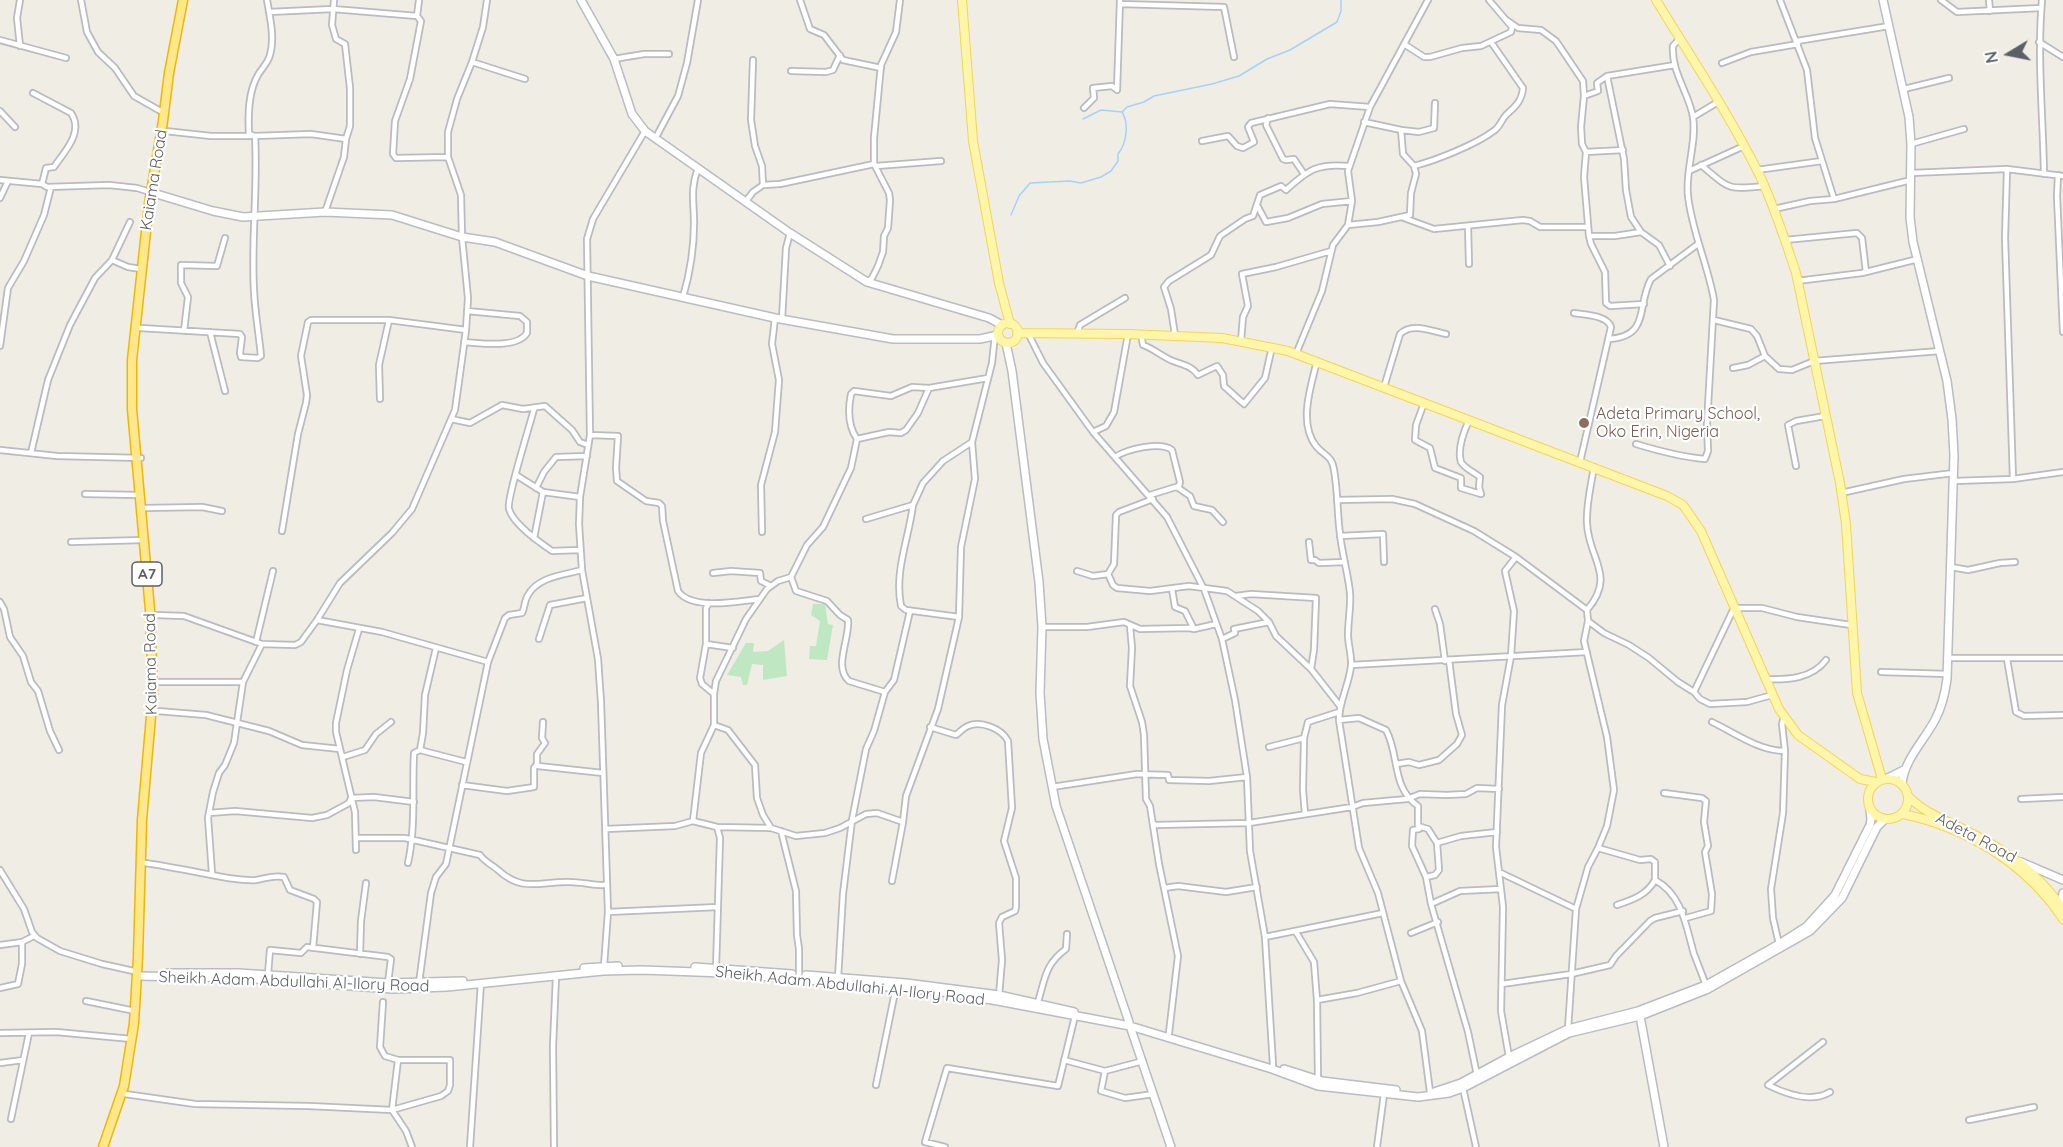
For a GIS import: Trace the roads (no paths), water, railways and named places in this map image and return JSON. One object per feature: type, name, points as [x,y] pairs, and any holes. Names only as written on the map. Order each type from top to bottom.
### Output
[{"type":"highway","name":"Kaiama Road","points":[[106,1147],[126,1094],[137,1035],[147,804],[158,682],[155,615],[138,458],[132,376],[141,269],[169,73],[185,0]]},
{"type":"highway","name":"Kaiama Road","points":[[106,1147],[122,1092],[132,1039],[140,974],[142,820],[153,693],[151,619],[139,495],[136,381],[152,192],[165,131],[185,0]]},
{"type":"main road","points":[[962,0],[972,141],[1003,299],[1005,324],[996,335],[1006,343],[1013,341],[1017,333],[1014,325],[1005,324]]},
{"type":"main road","points":[[1656,0],[1757,170],[1774,209],[1797,281],[1846,524],[1857,693],[1882,780]]},
{"type":"main road","points":[[1017,333],[1175,335],[1240,340],[1272,347],[1424,402],[1667,496],[1683,505],[1701,531],[1779,709],[1798,735],[1860,779],[1868,794],[1870,810],[1876,816],[1894,819],[1903,814],[1909,797],[1902,783],[1860,779]]},
{"type":"main road","points":[[1868,794],[1882,780]]},
{"type":"main road","name":"Adeta Road","points":[[1909,797],[1921,809],[1978,836],[2021,862],[2037,876],[2062,907]]},
{"type":"main road","name":"Adeta Road","points":[[1903,814],[1918,817],[1995,850],[2036,884],[2063,919]]},
{"type":"street","points":[[20,0],[17,18],[20,46]]},
{"type":"street","points":[[81,0],[87,32],[98,52],[116,68],[134,96],[164,113]]},
{"type":"street","points":[[140,328],[240,334],[242,337],[241,357],[258,358],[261,356],[254,291],[257,164],[253,136],[249,129],[250,98],[257,76],[268,61],[271,48],[272,35],[267,0]]},
{"type":"street","points":[[325,212],[344,157],[350,126],[350,88],[345,44],[335,37],[332,25],[334,0]]},
{"type":"street","points":[[417,16],[419,0]]},
{"type":"street","points":[[155,615],[184,616],[262,644],[295,645],[301,642],[317,620],[340,583],[412,509],[455,410],[467,311],[461,195],[448,157],[448,132],[451,117],[483,27],[487,0]]},
{"type":"street","points":[[581,0],[614,59],[632,114],[645,131],[655,139],[790,233],[867,282],[1005,324]]},
{"type":"street","points":[[655,139],[678,96],[687,63],[698,0]]},
{"type":"street","points":[[800,0],[810,28],[824,35],[840,56],[848,62],[881,68]]},
{"type":"street","points":[[867,282],[876,273],[883,252],[884,236],[888,228],[890,200],[875,165],[874,138],[881,68],[896,32],[900,0]]},
{"type":"street","points":[[1296,354],[1322,291],[1331,250],[1348,225],[1352,201],[1348,166],[1364,122],[1428,0]]},
{"type":"street","points":[[1404,44],[1424,57],[1430,57],[1491,42],[1512,30],[1512,27],[1489,0]]},
{"type":"street","points":[[1780,0],[1807,70],[1815,138],[1834,199]]},
{"type":"street","points":[[1883,0],[1904,89],[1911,144],[1910,217],[1913,242],[1947,381],[1952,419],[1954,477],[1948,675],[1943,704],[1904,770],[1902,783]]},
{"type":"street","points":[[1941,0],[1956,12],[2041,8]]},
{"type":"street","points":[[1989,0],[1990,11]]},
{"type":"street","points":[[2042,0],[2039,76],[2044,174]]},
{"type":"street","points":[[1084,108],[1094,98],[1093,88],[1112,86],[1117,90],[1120,2],[1173,6],[1222,5],[1226,10],[1234,57]]},
{"type":"street","points":[[269,12],[333,9],[417,16],[422,21],[410,79],[395,121],[393,154],[396,158],[448,157]]},
{"type":"street","points":[[1505,19],[1518,28],[1540,30],[1556,41],[1581,77],[1584,96],[1581,127],[1582,144],[1586,152],[1584,177],[1588,227],[1591,244],[1605,272],[1606,303],[1610,306],[1644,304]]},
{"type":"street","points":[[1722,63],[1751,52],[1889,26]]},
{"type":"street","points":[[1636,444],[1670,455],[1705,459],[1708,451],[1707,424],[1714,320],[1712,287],[1698,244],[1688,197],[1693,117],[1675,65],[1673,46],[1679,39]]},
{"type":"street","points":[[0,40],[66,58]]},
{"type":"street","points":[[1414,166],[1431,162],[1457,151],[1494,131],[1504,116],[1516,108],[1523,88],[1491,42]]},
{"type":"street","points":[[2039,42],[2063,57]]},
{"type":"street","points":[[614,59],[644,54],[669,54]]},
{"type":"street","points":[[791,71],[826,72],[833,70],[840,56]]},
{"type":"street","points":[[753,60],[751,120],[755,146],[762,166],[762,185]]},
{"type":"street","points":[[472,62],[525,79]]},
{"type":"street","points":[[1584,96],[1598,91],[1597,83],[1607,76],[1675,65]]},
{"type":"street","points":[[1607,76],[1623,150],[1629,210],[1641,232],[1659,245],[1670,266]]},
{"type":"street","points":[[1904,89],[1949,78]]},
{"type":"street","points":[[33,93],[71,112],[76,124],[71,142],[54,167],[46,168],[42,184]]},
{"type":"street","points":[[1693,117],[1718,102]]},
{"type":"street","points":[[1364,122],[1419,132],[1434,128],[1435,103]]},
{"type":"street","points":[[1203,141],[1228,136],[1237,146],[1243,148],[1254,142],[1248,125],[1268,118],[1330,104],[1370,107]]},
{"type":"street","points":[[0,111],[15,127]]},
{"type":"street","points":[[1268,118],[1266,125],[1283,159],[1294,159],[1304,174]]},
{"type":"street","points":[[1911,144],[1964,129]]},
{"type":"street","points":[[1348,225],[1363,225],[1410,215],[1411,194],[1416,174],[1414,166],[1403,154],[1401,130]]},
{"type":"street","points":[[165,131],[253,136],[310,134],[346,139]]},
{"type":"street","points":[[604,966],[608,912],[598,659],[579,550],[580,497],[590,435],[587,239],[590,226],[645,131]]},
{"type":"street","points":[[1689,171],[1744,146]]},
{"type":"street","points":[[1586,152],[1623,150]]},
{"type":"street","points":[[746,201],[762,185],[780,184],[875,165],[941,161]]},
{"type":"street","points":[[1757,170],[1822,161]]},
{"type":"street","points":[[1175,335],[1171,309],[1164,287],[1169,281],[1210,255],[1220,236],[1253,216],[1258,207],[1260,195],[1281,186],[1286,190],[1308,170],[1328,165],[1348,166]]},
{"type":"street","points":[[1701,165],[1728,187],[1736,189],[1764,186]]},
{"type":"street","points":[[684,297],[692,258],[694,222],[692,195],[698,168]]},
{"type":"street","points":[[2007,169],[2005,238],[2013,479]]},
{"type":"street","points":[[1774,209],[1810,201],[1834,199],[1911,176],[2007,169],[2061,176],[2057,196],[2063,332]]},
{"type":"street","points":[[0,180],[51,187],[109,185],[137,188],[213,211],[254,217],[325,212],[392,216],[462,237],[495,242],[588,276],[779,319],[892,339],[980,339],[996,335],[972,442],[975,479],[961,547],[959,617],[938,709],[906,796],[892,881]]},
{"type":"street","points":[[0,198],[8,181]]},
{"type":"street","points":[[0,346],[8,288],[24,261],[44,214],[51,187]]},
{"type":"street","points":[[1258,207],[1266,222],[1288,218],[1322,204],[1352,201]]},
{"type":"street","points":[[1404,218],[1434,229],[1523,220],[1540,227],[1588,227]]},
{"type":"street","points":[[31,453],[48,380],[70,325],[95,278],[112,260],[130,222]]},
{"type":"street","points":[[1468,226],[1469,264]]},
{"type":"street","points":[[1589,236],[1615,236],[1641,232]]},
{"type":"street","points":[[762,532],[761,484],[775,432],[779,380],[771,344],[779,319],[786,248],[790,233]]},
{"type":"street","points":[[1785,240],[1857,233],[1862,238],[1866,272]]},
{"type":"street","points":[[184,331],[188,297],[180,281],[181,265],[217,266],[225,238]]},
{"type":"street","points":[[1609,339],[1628,336],[1636,330],[1651,279],[1698,244]]},
{"type":"street","points":[[1240,340],[1243,317],[1248,306],[1242,274],[1276,267],[1331,250]]},
{"type":"street","points":[[1797,281],[1866,272],[1918,259]]},
{"type":"street","points":[[112,260],[141,269]]},
{"type":"street","points":[[1077,333],[1080,326],[1125,298]]},
{"type":"street","points":[[464,342],[500,344],[520,341],[527,333],[527,322],[520,316],[467,311]]},
{"type":"street","points":[[1574,313],[1604,319],[1610,322],[1611,327],[1580,462]]},
{"type":"street","points":[[282,531],[298,434],[306,403],[307,394],[301,356],[306,325],[311,320],[389,320],[466,330]]},
{"type":"street","points":[[380,399],[380,365],[389,320]]},
{"type":"street","points":[[1714,320],[1751,329],[1757,336],[1765,356],[1779,369],[1785,370],[1792,370],[1814,361],[1940,351]]},
{"type":"street","points":[[1384,387],[1400,334],[1404,330],[1411,327],[1446,334]]},
{"type":"street","points":[[210,332],[225,391]]},
{"type":"street","points":[[1028,333],[1043,363],[1092,432],[1152,497],[1175,531],[1204,589],[1222,639],[1235,700],[1247,777],[1250,850],[1264,937],[1273,1065]]},
{"type":"street","points":[[1092,432],[1106,426],[1114,412],[1128,334]]},
{"type":"street","points":[[1141,334],[1143,345],[1174,362],[1194,368],[1198,375],[1217,366],[1223,375],[1224,386],[1244,404],[1265,378],[1272,347]]},
{"type":"street","points":[[1006,343],[1012,371],[1039,582],[1042,627],[1040,693],[1043,739],[1052,787],[1056,806],[1172,1147]]},
{"type":"street","points":[[1733,368],[1748,365],[1765,356]]},
{"type":"street","points":[[1317,362],[1309,394],[1308,425],[1315,445],[1331,460],[1335,471],[1340,536],[1350,593],[1348,634],[1351,665],[1348,684],[1339,709],[1339,720],[1352,807],[1359,848],[1378,893],[1401,981],[1422,1031],[1430,1092]]},
{"type":"street","points":[[885,692],[845,678],[842,666],[849,628],[848,620],[827,601],[796,591],[791,577],[807,545],[823,527],[851,468],[857,439],[852,432],[849,414],[851,394],[854,391],[891,396],[912,387],[929,388],[988,378]]},
{"type":"street","points":[[857,439],[877,433],[901,433],[906,430],[918,413],[929,388]]},
{"type":"street","points":[[1424,402],[1416,425],[1415,440],[1430,448],[1435,468],[1461,478],[1461,488],[1481,494],[1480,477],[1462,465],[1461,460],[1462,436],[1469,420]]},
{"type":"street","points":[[451,418],[470,423],[502,405],[534,409],[545,406],[572,430],[580,442],[588,445]]},
{"type":"street","points":[[534,409],[508,499],[509,510],[515,520],[552,551],[579,550]]},
{"type":"street","points":[[1796,466],[1788,425],[1825,416]]},
{"type":"street","points":[[590,435],[618,436],[617,481],[646,501],[659,503],[662,506],[678,591],[683,597],[709,603],[760,599]]},
{"type":"street","points":[[959,617],[906,610],[901,606],[899,591],[903,549],[913,505],[923,483],[943,461],[972,442]]},
{"type":"street","points":[[1108,574],[1114,564],[1116,515],[1177,487],[1180,482],[1172,450],[1169,447],[1131,449],[1115,457]]},
{"type":"street","points":[[0,450],[57,456],[138,458]]},
{"type":"street","points":[[536,488],[544,472],[556,457],[586,456]]},
{"type":"street","points":[[1568,1029],[1576,909],[1588,867],[1607,826],[1614,790],[1607,737],[1584,636],[1588,621],[1587,610],[1598,597],[1601,585],[1587,523],[1594,467]]},
{"type":"street","points":[[1841,493],[1904,479],[1954,477],[2013,479],[2063,472]]},
{"type":"street","points":[[516,476],[543,492],[580,497]]},
{"type":"street","points":[[1177,487],[1190,496],[1194,506],[1212,510],[1223,522]]},
{"type":"street","points":[[534,538],[543,492]]},
{"type":"street","points":[[85,495],[139,495]]},
{"type":"street","points":[[1337,500],[1392,500],[1415,504],[1474,531],[1516,557],[1587,610]]},
{"type":"street","points":[[866,519],[913,505]]},
{"type":"street","points":[[145,508],[202,507],[222,511]]},
{"type":"street","points":[[1340,536],[1383,534],[1384,562]]},
{"type":"street","points":[[71,542],[144,540]]},
{"type":"street","points":[[1309,542],[1311,560],[1319,563],[1345,562]]},
{"type":"street","points":[[1509,1057],[1502,1011],[1503,926],[1497,832],[1502,705],[1511,656],[1514,611],[1505,571],[1516,557]]},
{"type":"street","points":[[1951,567],[1968,570],[2015,562]]},
{"type":"street","points":[[419,983],[431,893],[436,877],[446,864],[488,662],[505,618],[522,613],[526,598],[534,586],[547,579],[582,570]]},
{"type":"street","points":[[256,642],[273,571]]},
{"type":"street","points":[[1077,571],[1093,576],[1108,574]]},
{"type":"street","points":[[713,573],[760,573],[761,581],[771,586]]},
{"type":"street","points":[[1108,574],[1117,588],[1149,591],[1189,586],[1227,591],[1258,611],[1269,622],[1276,636],[1311,669],[1339,709]]},
{"type":"street","points":[[693,821],[701,753],[714,725],[716,681],[746,619],[760,599],[778,581],[791,577]]},
{"type":"street","points":[[1172,589],[1175,608],[1185,611],[1194,629]]},
{"type":"street","points":[[1236,597],[1251,594],[1316,598],[1311,669]]},
{"type":"street","points":[[539,639],[550,605],[587,598]]},
{"type":"street","points":[[709,603],[706,608],[706,644],[700,681],[714,694]]},
{"type":"street","points":[[2,605],[10,637],[23,656],[31,682],[38,691],[59,750]]},
{"type":"street","points":[[1694,692],[1734,608],[1762,608],[1797,617],[1851,625]]},
{"type":"street","points":[[1396,764],[1409,762],[1419,765],[1439,760],[1457,744],[1462,735],[1435,609]]},
{"type":"street","points":[[838,978],[843,894],[852,820],[866,749],[874,731],[885,692],[894,680],[910,611]]},
{"type":"street","points":[[317,620],[382,632],[488,662]]},
{"type":"street","points":[[1588,621],[1604,633],[1649,658],[1700,699],[1710,704],[1747,702],[1773,694]]},
{"type":"street","points":[[1042,627],[1087,627],[1124,622],[1140,629],[1194,629],[1216,624]]},
{"type":"street","points":[[1222,639],[1235,633],[1234,630],[1269,622]]},
{"type":"street","points":[[1130,626],[1132,648],[1130,686],[1143,728],[1146,799],[1150,806],[1178,956],[1170,1033]]},
{"type":"street","points":[[356,850],[355,812],[336,723],[344,681],[359,629]]},
{"type":"street","points":[[212,873],[209,813],[219,772],[225,765],[234,743],[243,682],[262,644]]},
{"type":"street","points":[[706,644],[733,648]]},
{"type":"street","points":[[420,750],[425,695],[436,648]]},
{"type":"street","points":[[1351,665],[1587,652]]},
{"type":"street","points":[[1949,658],[2063,658]]},
{"type":"street","points":[[2007,659],[2016,712],[2024,716],[2063,715]]},
{"type":"street","points":[[1766,679],[1799,677],[1820,668],[1826,660]]},
{"type":"street","points":[[1881,672],[1948,675]]},
{"type":"street","points":[[158,682],[243,682]]},
{"type":"street","points":[[1305,814],[1304,738],[1308,722],[1339,709]]},
{"type":"street","points":[[157,711],[206,715],[269,731],[302,745],[340,749]]},
{"type":"street","points":[[1779,944],[1773,918],[1771,889],[1783,813],[1785,752],[1782,724],[1784,715]]},
{"type":"street","points":[[1339,720],[1359,718],[1386,730],[1398,779],[1407,798],[1418,806],[1419,829],[1413,830],[1412,846],[1426,877],[1431,904],[1468,1032],[1477,1075]]},
{"type":"street","points":[[343,757],[366,750],[376,734],[391,722]]},
{"type":"street","points":[[462,785],[507,791],[534,787],[537,754],[545,743],[542,738],[543,722]]},
{"type":"street","points":[[1712,722],[1757,745],[1785,752]]},
{"type":"street","points":[[930,727],[956,735],[966,726],[981,723],[1002,734],[1008,741],[1012,808],[1004,842],[1016,878],[1016,907],[1015,911],[1002,917],[999,923],[1002,960],[999,998]]},
{"type":"street","points":[[714,725],[728,730],[755,765],[758,798],[763,815],[771,828]]},
{"type":"street","points":[[1269,747],[1304,738]]},
{"type":"street","points":[[408,863],[412,840],[414,753],[420,750],[466,762]]},
{"type":"street","points":[[537,764],[570,771],[603,773]]},
{"type":"street","points":[[1882,780],[1904,770]]},
{"type":"street","points":[[1052,787],[1145,774],[1168,775],[1169,780],[1209,782],[1247,777]]},
{"type":"street","points":[[1153,823],[1155,825],[1178,825],[1250,822],[1407,798],[1419,794],[1466,794],[1477,788],[1499,789]]},
{"type":"street","points":[[1664,793],[1702,798],[1706,801],[1704,822],[1708,846],[1705,852],[1712,894],[1711,911],[1686,918]]},
{"type":"street","points":[[351,798],[374,797],[414,802]]},
{"type":"street","points":[[2021,799],[2063,797]]},
{"type":"street","points":[[209,813],[236,811],[312,818],[327,814],[349,803],[351,798]]},
{"type":"street","name":"Sheikh Adam Abdullahi Al-Ilory Road","points":[[140,974],[268,974],[388,983],[419,983],[480,980],[604,966],[716,970],[906,983],[999,998],[1075,1016],[1129,1024],[1318,1080],[1384,1094],[1431,1096],[1463,1088],[1568,1029],[1638,1011],[1706,985],[1779,944],[1791,940],[1835,895],[1870,825],[1870,810]]},
{"type":"street","points":[[606,829],[675,826],[693,821],[717,827],[771,828],[796,836],[825,833],[866,814],[877,813],[903,822]]},
{"type":"street","name":"Sheikh Adam Abdullahi Al-Ilory Road","points":[[140,974],[240,978],[393,989],[447,987],[642,970],[716,970],[1038,1002],[1170,1033],[1313,1084],[1371,1090],[1430,1092],[1461,1083],[1509,1057],[1569,1033],[1640,1016],[1708,989],[1810,931],[1842,898],[1877,827],[1885,819]]},
{"type":"street","points":[[1418,826],[1428,828],[1437,843],[1439,870],[1436,875],[1426,877]]},
{"type":"street","points":[[716,970],[720,852],[717,827]]},
{"type":"street","points":[[781,831],[796,891],[799,975]]},
{"type":"street","points":[[1437,843],[1461,836],[1497,832]]},
{"type":"street","points":[[356,838],[391,837],[480,855],[484,861],[505,877],[522,883],[544,885],[573,882],[607,885]]},
{"type":"street","points":[[1598,848],[1640,860],[1651,859],[1655,862],[1655,880],[1650,888],[1642,895],[1617,905]]},
{"type":"street","points":[[2021,862],[2063,880]]},
{"type":"street","points":[[145,863],[190,872],[212,873],[228,878],[256,880],[277,875],[284,877],[291,890],[315,900],[313,948]]},
{"type":"street","points":[[0,870],[3,881],[24,909],[34,936],[60,951],[140,974]]},
{"type":"street","points":[[1499,872],[1576,909]]},
{"type":"street","points":[[1655,880],[1667,889],[1683,911],[1706,985]]},
{"type":"street","points":[[360,954],[366,883]]},
{"type":"street","points":[[1164,888],[1178,886],[1226,892],[1257,887]]},
{"type":"street","points":[[1431,904],[1460,891],[1501,889]]},
{"type":"street","points":[[2062,907],[2063,893]]},
{"type":"street","points":[[608,912],[718,907]]},
{"type":"street","points":[[1502,984],[1571,974],[1610,965],[1650,921],[1683,911]]},
{"type":"street","points":[[1264,937],[1383,913]]},
{"type":"street","points":[[1411,933],[1438,922]]},
{"type":"street","points":[[1296,932],[1314,962],[1318,1080]]},
{"type":"street","points":[[1038,1002],[1048,968],[1054,958],[1066,949],[1067,934]]},
{"type":"street","points":[[0,945],[22,942],[34,936]]},
{"type":"street","points":[[0,988],[18,984],[22,964],[22,942]]},
{"type":"street","points":[[268,974],[270,950],[301,953],[307,947],[388,957],[391,959],[388,983]]},
{"type":"street","points":[[554,1147],[553,1046],[556,976]]},
{"type":"street","points":[[1317,1000],[1401,981]]},
{"type":"street","points":[[470,1147],[480,983]]},
{"type":"street","points":[[876,1085],[896,987]]},
{"type":"street","points":[[86,1001],[135,1011]]},
{"type":"street","points":[[126,1094],[195,1104],[392,1110],[441,1096],[448,1091],[450,1085],[450,1060],[399,1060],[384,1056],[380,1047],[383,1002]]},
{"type":"street","points":[[945,1147],[926,1142],[947,1068],[950,1066],[1059,1086],[1075,1016]]},
{"type":"street","points":[[1640,1016],[1664,1147]]},
{"type":"street","points":[[0,1034],[56,1032],[132,1039]]},
{"type":"street","points":[[11,1119],[28,1033]]},
{"type":"street","points":[[1823,1041],[1768,1085],[1779,1091],[1807,1097],[1818,1097],[1830,1092]]},
{"type":"street","points":[[0,1063],[23,1060]]},
{"type":"street","points":[[399,1060],[392,1110],[406,1131],[412,1147]]},
{"type":"street","points":[[1064,1060],[1105,1071],[1143,1061]]},
{"type":"street","points":[[1105,1071],[1101,1091],[1125,1098],[1154,1094]]},
{"type":"street","points":[[1463,1088],[1476,1147]]},
{"type":"street","points":[[1377,1147],[1384,1094]]},
{"type":"street","points":[[1969,1120],[2034,1107]]},
{"type":"waterway","points":[[1083,119],[1101,110],[1122,112],[1127,107],[1154,96],[1239,76],[1267,59],[1290,50],[1337,22],[1341,11],[1341,0]]},
{"type":"waterway","points":[[1011,215],[1019,196],[1030,183],[1070,181],[1081,183],[1101,177],[1111,171],[1118,161],[1118,154],[1125,139],[1126,122],[1122,112]]},
{"type":"place","name":"Adeta Primary School, Oko Erin, Nigeria","points":[[1584,423]]}]
